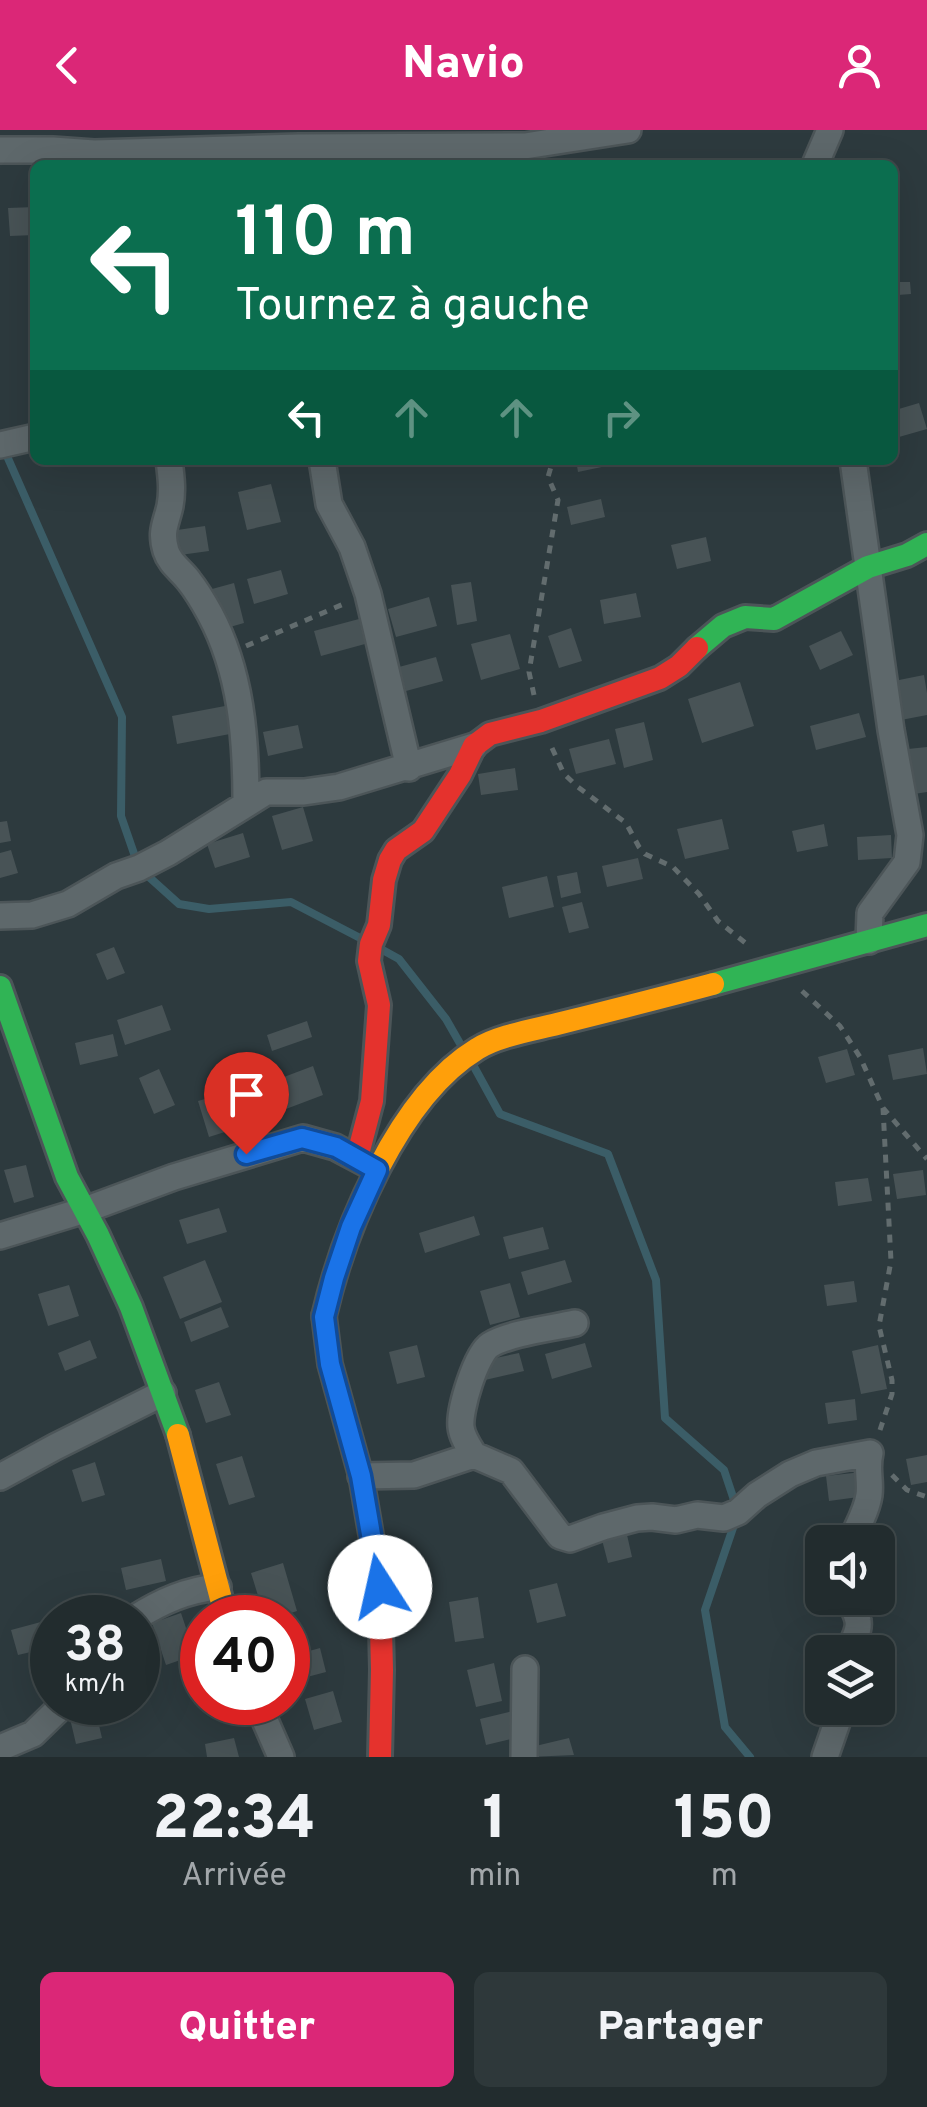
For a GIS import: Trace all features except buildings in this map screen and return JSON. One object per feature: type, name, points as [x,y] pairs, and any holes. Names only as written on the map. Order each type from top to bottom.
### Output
[{"type":"street","points":[[0,150],[52,150],[89,142],[236,156],[298,147],[628,130]]},
{"type":"street","points":[[817,160],[830,130]]},
{"type":"street","points":[[0,446],[30,438]]},
{"type":"street","points":[[169,465],[172,486],[162,528],[167,554],[211,614],[227,654],[242,710],[246,802]]},
{"type":"street","points":[[323,465],[329,504],[352,547],[368,594],[409,768]]},
{"type":"street","points":[[855,465],[891,730],[910,835],[907,862],[870,913],[869,941]]},
{"type":"street","points":[[0,916],[32,915],[68,904],[116,876],[168,853],[266,792],[339,787],[409,768],[474,746],[490,734],[540,721],[660,678],[723,626],[745,618],[774,619],[868,567],[927,544]]},
{"type":"street","points":[[380,1757],[380,1587],[361,1476],[330,1364],[324,1317],[367,1164],[379,1005],[369,961],[379,925],[384,880],[396,850],[422,831],[460,775],[474,746]]},
{"type":"street","points":[[367,1164],[440,1077],[479,1047],[927,925]]},
{"type":"street","points":[[0,986],[67,1177],[131,1307],[163,1393],[220,1595]]},
{"type":"street","points":[[0,1236],[302,1138],[336,1147],[367,1164]]},
{"type":"street","points":[[474,1456],[461,1431],[461,1418],[484,1351],[492,1344],[575,1323]]},
{"type":"street","points":[[0,1477],[163,1393]]},
{"type":"street","points":[[361,1476],[414,1475],[474,1456],[511,1471],[560,1536],[570,1539],[637,1518],[724,1518],[803,1468],[870,1453],[866,1467],[869,1492],[858,1525]]},
{"type":"street","points":[[160,1604],[196,1589],[218,1587]]},
{"type":"street","points":[[524,1669],[524,1757]]},
{"type":"street","points":[[0,1748],[33,1734],[42,1725]]},
{"type":"street","points":[[267,1725],[281,1757]]},
{"type":"street","points":[[825,1757],[835,1725]]},
{"type":"path","points":[[552,465],[548,477],[558,500],[529,672],[540,721],[564,774],[626,823],[646,854],[667,863],[682,876],[718,921],[840,1026],[860,1057],[883,1108],[927,1159]]},
{"type":"path","points":[[227,654],[368,594]]},
{"type":"path","points":[[870,1453],[892,1394],[878,1326],[891,1261],[883,1108]]},
{"type":"waterway","points":[[3,447],[122,717],[121,816],[139,868],[179,904],[209,909],[291,902],[362,939]]},
{"type":"waterway","points":[[379,948],[399,959],[446,1019],[462,1047]]},
{"type":"waterway","points":[[472,1063],[500,1114],[608,1154],[656,1280],[665,1418],[724,1470],[737,1509]]},
{"type":"waterway","points":[[735,1522],[705,1610],[725,1727],[750,1757]]},
{"type":"traffic: fast","points":[[697,648],[723,626],[745,617],[774,619],[868,567],[927,544]]},
{"type":"traffic: fast","points":[[713,984],[927,925]]},
{"type":"traffic: fast","points":[[0,987],[67,1177],[131,1307],[178,1435]]},
{"type":"traffic: slow","points":[[324,1316],[345,1245],[378,1168],[423,1099],[449,1071],[485,1044],[505,1037],[713,984]]},
{"type":"traffic: slow","points":[[178,1435],[220,1595]]},
{"type":"traffic: jam","points":[[357,1158],[372,1101],[379,1005],[369,961],[371,944],[379,925],[384,880],[396,850],[423,831],[474,746],[490,734],[541,721],[660,678],[697,648]]},
{"type":"traffic: jam","points":[[324,1316],[330,1364],[361,1476],[380,1587],[380,1757]]},
{"type":"route","points":[[246,1154],[302,1138],[336,1147],[377,1170],[351,1227],[324,1317],[330,1364],[361,1476],[380,1587]]}]
